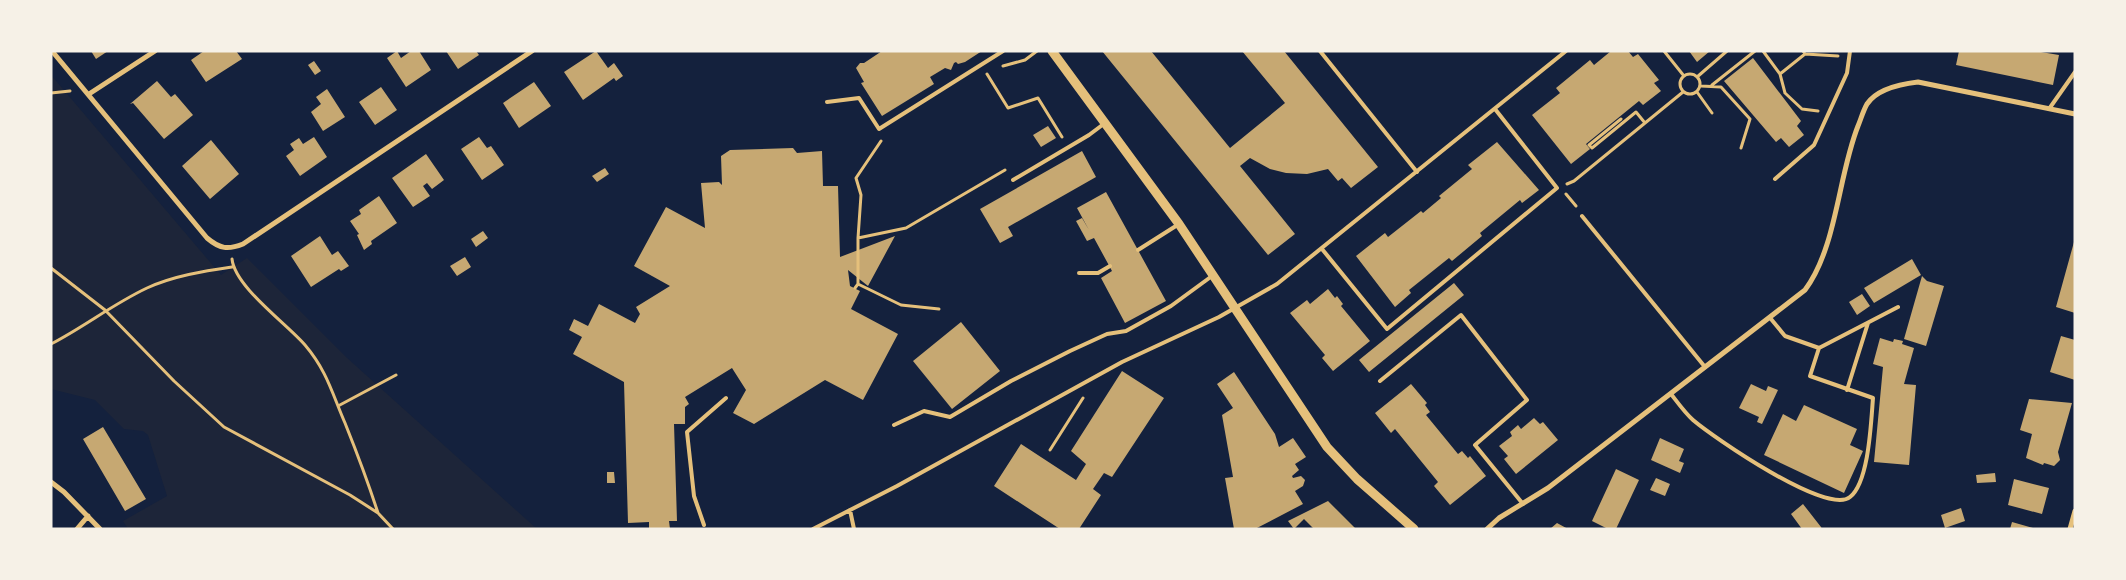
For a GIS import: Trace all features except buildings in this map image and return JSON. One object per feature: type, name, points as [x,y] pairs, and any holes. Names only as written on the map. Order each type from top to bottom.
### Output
[{"type":"street","points":[[52,51],[208,238],[217,247],[230,249],[243,244],[532,51]]},
{"type":"street","points":[[89,94],[155,51]]},
{"type":"street","points":[[1052,51],[1179,224],[1340,462],[1414,529]]},
{"type":"street","points":[[1487,529],[1548,488],[1798,297],[1814,278],[1822,258],[1853,139],[1868,103],[1893,85],[1918,82],[2075,114]]},
{"type":"street","points":[[51,482],[100,529]]},
{"type":"street","points":[[2070,529],[2075,511]]},
{"type":"street","points":[[77,529],[88,516]]},
{"type":"lane","points":[[827,102],[859,98],[879,128],[1003,51]]},
{"type":"lane","points":[[1320,51],[1417,172]]},
{"type":"lane","points":[[813,529],[1093,378],[1219,317],[1235,306],[1277,284],[1566,51]]},
{"type":"lane","points":[[1775,179],[1814,145],[1847,72],[1851,57],[1850,51]]},
{"type":"lane","points":[[2049,109],[2075,72]]},
{"type":"lane","points":[[1322,248],[1387,329],[1557,188],[1495,109]]},
{"type":"lane","points":[[1013,180],[1089,135],[1105,123]]},
{"type":"lane","points":[[1582,216],[1705,367]]},
{"type":"lane","points":[[1138,250],[1179,224]]},
{"type":"lane","points":[[1079,273],[1098,273],[1110,266]]},
{"type":"lane","points":[[894,425],[924,412],[950,417],[1011,381],[1070,351],[1107,334],[1126,332],[1171,306],[1214,275]]},
{"type":"lane","points":[[1671,394],[1692,420],[1746,460],[1779,478],[1828,498],[1844,500],[1850,497],[1855,490],[1866,459],[1873,398],[1810,376],[1819,348],[1898,307]]},
{"type":"lane","points":[[1380,381],[1461,315],[1526,400],[1475,445],[1523,504]]},
{"type":"lane","points":[[1771,319],[1785,336],[1819,348]]},
{"type":"lane","points":[[1847,390],[1868,322]]},
{"type":"lane","points":[[704,525],[694,496],[687,432],[726,398]]},
{"type":"lane","points":[[850,510],[854,529]]},
{"type":"path","points":[[980,80],[1002,66],[1025,60],[1037,51]]},
{"type":"path","points":[[1664,51],[1684,76]]},
{"type":"path","points":[[1697,77],[1727,51]]},
{"type":"path","points":[[1712,86],[1755,51]]},
{"type":"path","points":[[1763,51],[1780,74],[1785,93],[1802,109],[1814,109],[1828,116]]},
{"type":"path","points":[[1780,74],[1804,53],[1851,57]]},
{"type":"path","points":[[982,64],[1008,108],[1038,98],[1062,137]]},
{"type":"path","points":[[1691,74],[1697,77],[1700,86],[1697,92],[1689,95],[1683,92],[1680,86],[1684,76],[1691,74]]},
{"type":"path","points":[[1700,86],[1721,86],[1750,119],[1741,148]]},
{"type":"path","points":[[1557,188],[1574,181],[1683,92]]},
{"type":"path","points":[[1697,92],[1712,113]]},
{"type":"path","points":[[1621,119],[1589,145],[1592,148],[1636,112],[1645,123]]},
{"type":"path","points":[[1054,142],[1070,132]]},
{"type":"path","points":[[855,288],[858,284],[858,238],[862,195],[856,178],[878,142],[887,137]]},
{"type":"path","points":[[858,238],[906,228],[1013,166]]},
{"type":"path","points":[[1557,188],[1569,195],[1582,216]]},
{"type":"path","points":[[230,249],[232,267],[241,281],[304,344],[325,371],[362,464],[378,513]]},
{"type":"path","points":[[51,344],[105,310],[148,288],[202,272],[232,267]]},
{"type":"path","points":[[51,268],[105,310],[174,381],[224,427],[350,495],[378,513],[393,529]]},
{"type":"path","points":[[858,284],[901,306],[939,309]]},
{"type":"path","points":[[338,406],[396,375]]},
{"type":"path","points":[[1050,450],[1093,378]]},
{"type":"shaded area","points":[[51,75],[221,275],[247,258],[346,357],[537,529],[128,529],[123,521],[167,496],[148,435],[143,431],[124,429],[95,400],[51,389]]}]
